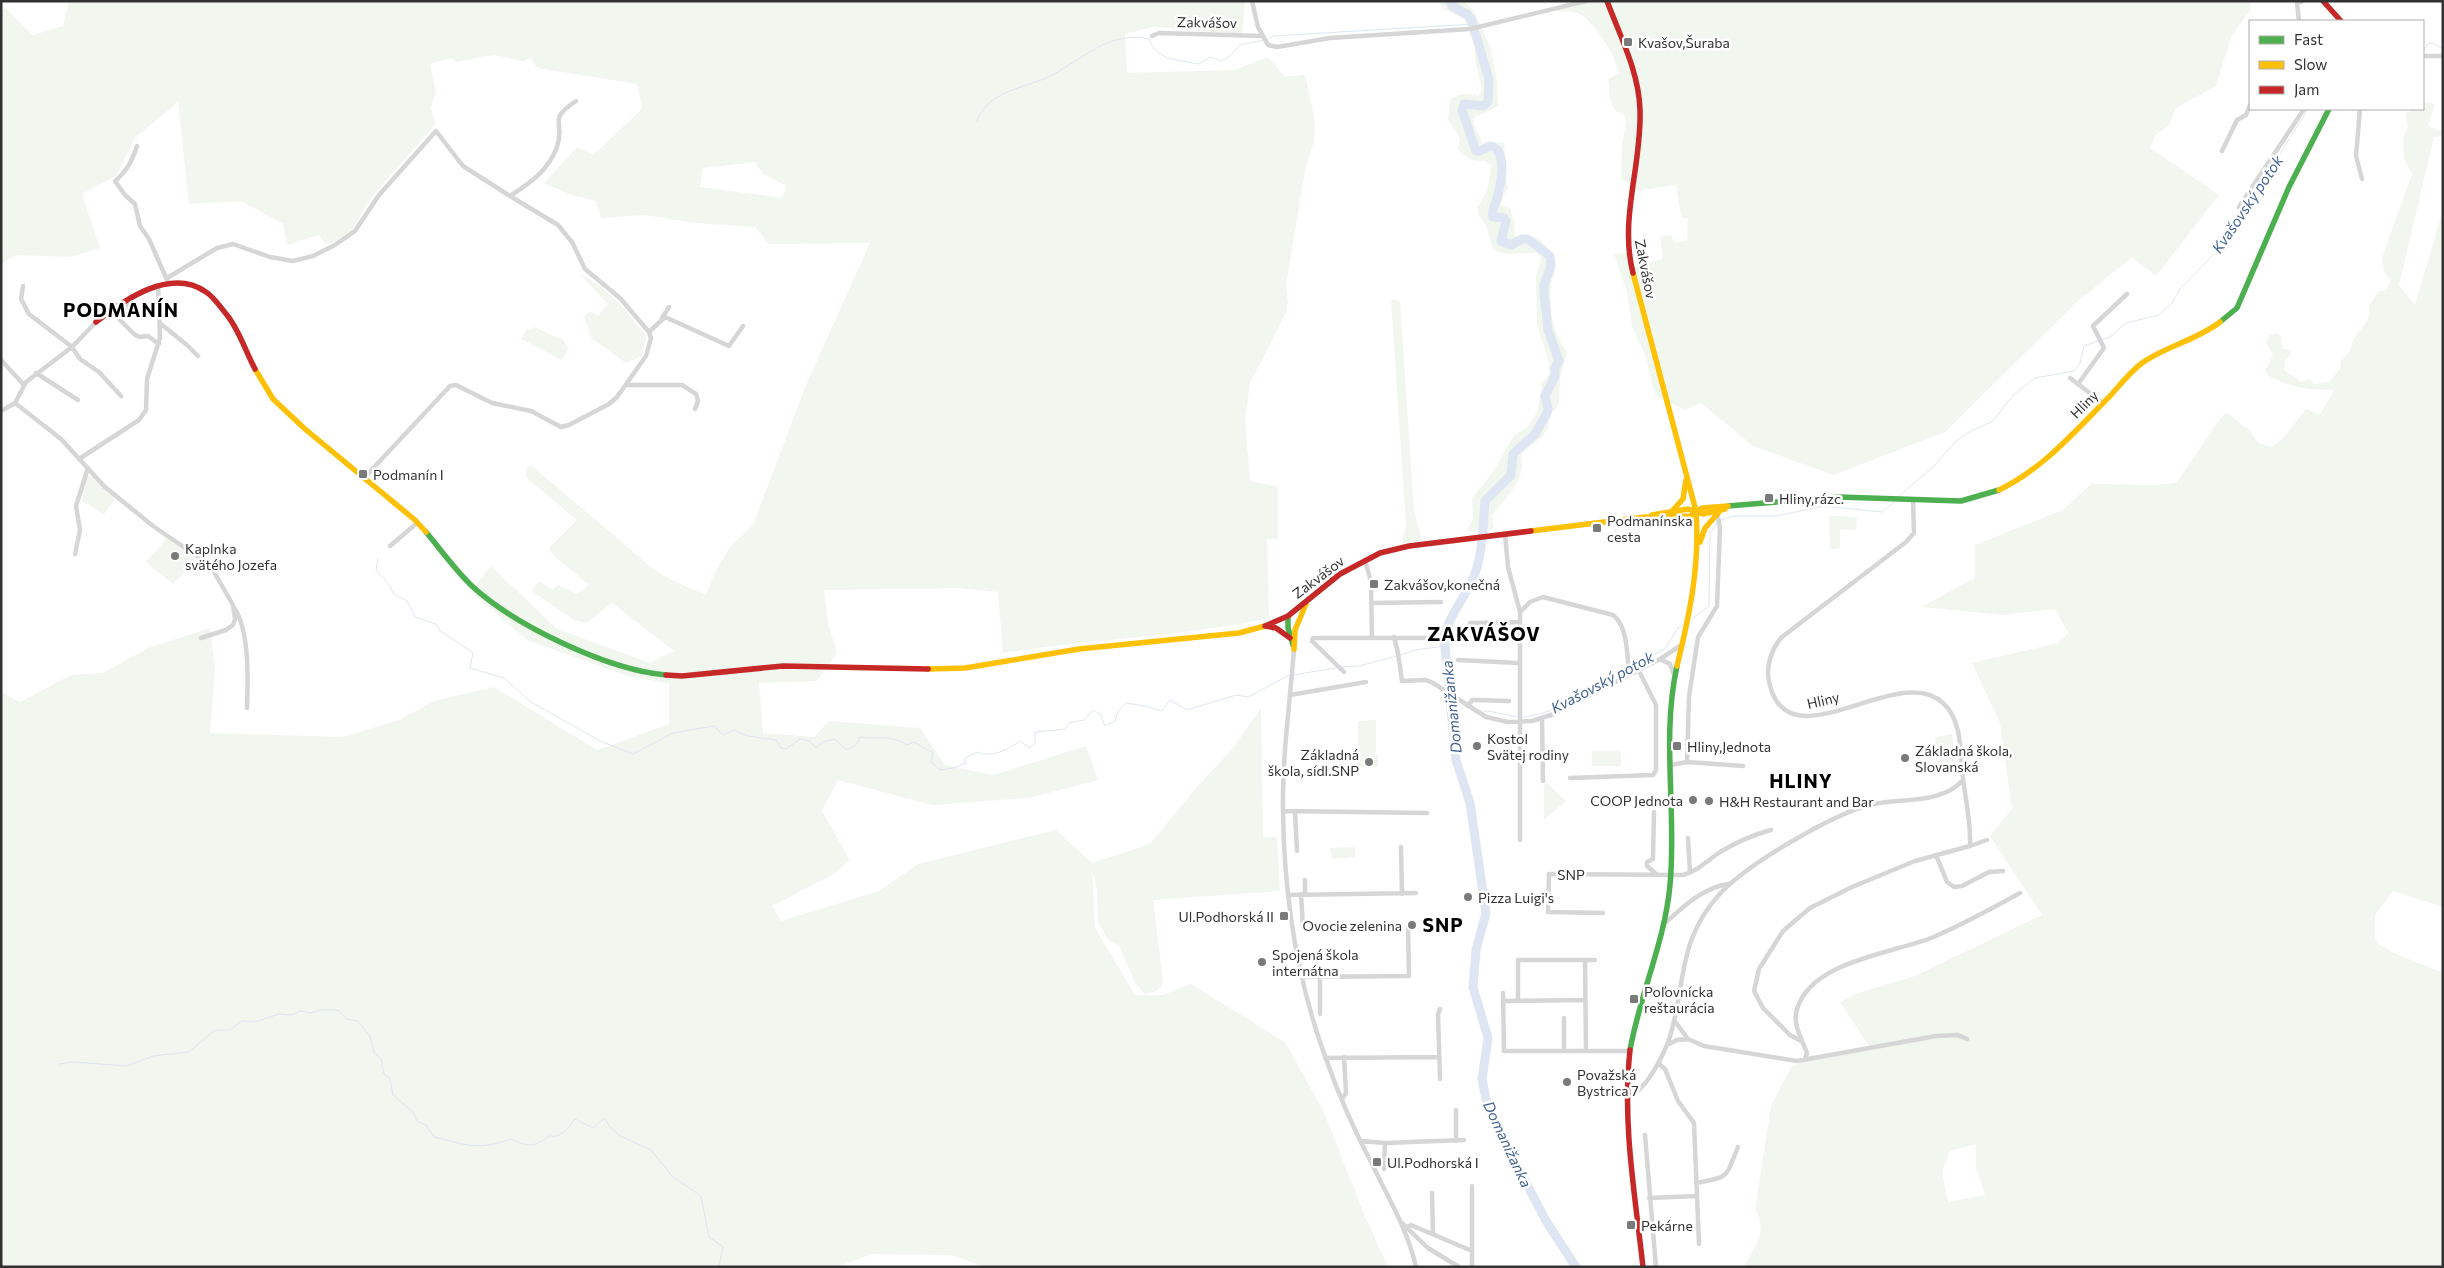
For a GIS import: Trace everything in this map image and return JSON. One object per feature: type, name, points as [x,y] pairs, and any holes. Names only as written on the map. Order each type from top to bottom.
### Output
[{"type":"street","name":"Zakvášov","points":[[1252,1],[1264,39],[1272,47],[1330,38],[1470,29],[1586,1]]},
{"type":"street","name":"Zakvášov","points":[[1607,1],[1630,57],[1639,100],[1639,135],[1627,223],[1629,257],[1696,511],[1699,544],[1698,572],[1691,612],[1674,676],[1670,708],[1671,875],[1662,926],[1639,1009],[1630,1051],[1626,1096],[1629,1148],[1643,1267]]},
{"type":"street","points":[[2299,20],[2296,7],[2297,3],[2303,1]]},
{"type":"street","points":[[2323,1],[2340,20]]},
{"type":"street","name":"Zakvášov","points":[[1152,36],[1159,33],[1264,39]]},
{"type":"street","points":[[2424,56],[2443,56]]},
{"type":"street","points":[[510,196],[545,170],[558,145],[558,118],[561,111],[576,101]]},
{"type":"street","points":[[2222,151],[2237,120],[2246,116],[2249,108]]},
{"type":"street","points":[[2239,207],[2303,110]]},
{"type":"street","name":"Hliny","points":[[1735,506],[1839,497],[1913,501],[1961,501],[1994,494],[2016,482],[2060,446],[2141,364],[2160,352],[2210,330],[2237,308],[2289,187],[2328,110]]},
{"type":"street","points":[[2360,110],[2356,156],[2362,179]]},
{"type":"street","points":[[137,146],[128,167],[115,181],[124,195],[135,204],[140,226],[149,239],[167,281],[217,248],[233,244],[270,257],[293,261],[313,256],[335,245],[355,231],[379,194],[436,131],[463,166],[558,225],[572,242],[585,269],[620,298],[649,332],[651,338],[646,356],[628,385],[609,404],[569,425],[561,427],[531,411],[492,403],[456,386],[450,386],[364,478]]},
{"type":"street","name":"Zakvášov","points":[[96,322],[112,308],[131,296],[167,281],[196,286],[211,296],[228,316],[273,399],[417,523],[473,587],[524,625],[610,662],[659,674],[682,676],[783,666],[850,666],[899,670],[965,668],[1079,649],[1239,633],[1265,626],[1288,616],[1340,574],[1365,560],[1402,547],[1645,517]]},
{"type":"street","points":[[79,459],[139,420],[146,410],[147,379],[159,344],[161,324],[158,285]]},
{"type":"street","points":[[23,286],[21,299],[28,314],[72,347],[80,359],[99,372],[121,396]]},
{"type":"street","points":[[2078,384],[2104,348],[2093,326],[2127,294]]},
{"type":"street","points":[[120,320],[126,313],[131,296]]},
{"type":"street","points":[[649,332],[669,307]]},
{"type":"street","points":[[112,308],[120,320],[134,334],[139,337],[148,336],[159,344]]},
{"type":"street","points":[[662,318],[668,318],[730,346],[743,326]]},
{"type":"street","points":[[2,409],[15,403],[24,385],[36,373],[72,347],[96,322]]},
{"type":"street","points":[[161,324],[188,345],[198,356]]},
{"type":"street","points":[[1,360],[24,385]]},
{"type":"street","points":[[36,373],[78,400]]},
{"type":"street","points":[[2070,378],[2103,403]]},
{"type":"street","points":[[628,385],[682,385],[696,394],[698,401],[695,409]]},
{"type":"street","points":[[15,403],[61,439],[105,487],[153,526],[210,565],[238,612],[247,662],[247,708]]},
{"type":"street","points":[[75,554],[80,530],[76,506],[88,468]]},
{"type":"street","points":[[1672,511],[1683,499],[1687,476]]},
{"type":"street","name":"Hliny","points":[[1913,501],[1914,533],[1906,542],[1782,637],[1772,653],[1769,678],[1777,701],[1785,710],[1801,717],[1818,715],[1882,697],[1922,693],[1934,696],[1946,705],[1956,726],[1960,741],[1963,780],[1969,816],[1970,846]]},
{"type":"street","points":[[1645,517],[1690,516],[1702,508],[1735,506]]},
{"type":"street","points":[[1645,517],[1688,509],[1703,514],[1735,506]]},
{"type":"street","points":[[1699,544],[1705,528],[1720,511]]},
{"type":"street","points":[[1687,762],[1689,697],[1698,638],[1717,606],[1720,511]]},
{"type":"street","points":[[390,546],[417,523]]},
{"type":"street","points":[[1505,534],[1508,566],[1520,612],[1518,663],[1520,840]]},
{"type":"street","name":"Zakvášov","points":[[1365,560],[1371,582],[1372,638]]},
{"type":"street","points":[[1520,612],[1530,602],[1543,597],[1613,615],[1618,619],[1623,629],[1628,670]]},
{"type":"street","points":[[1307,601],[1295,630],[1283,811],[1288,895],[1294,941],[1326,1058],[1342,1099],[1399,1220],[1416,1267]]},
{"type":"street","points":[[1372,603],[1441,602]]},
{"type":"street","points":[[201,638],[226,630],[233,625],[235,620],[233,605]]},
{"type":"street","points":[[1288,616],[1295,630]]},
{"type":"street","points":[[1288,616],[1294,649]]},
{"type":"street","points":[[1470,623],[1520,622]]},
{"type":"street","points":[[1265,626],[1281,631],[1291,640]]},
{"type":"street","points":[[1394,637],[1400,660],[1402,681],[1426,680],[1486,717],[1519,719],[1542,718],[1628,670],[1638,669],[1660,659],[1683,644]]},
{"type":"street","points":[[1344,672],[1336,662],[1312,641],[1313,638],[1427,638]]},
{"type":"street","points":[[1660,659],[1670,664],[1674,676]]},
{"type":"street","points":[[1458,660],[1518,663]]},
{"type":"street","points":[[1570,778],[1653,775],[1656,770],[1656,705],[1638,669]]},
{"type":"street","points":[[1290,696],[1366,682]]},
{"type":"street","points":[[1468,706],[1472,700],[1509,700]]},
{"type":"street","points":[[1542,718],[1543,781]]},
{"type":"street","points":[[1670,765],[1687,762],[1743,766]]},
{"type":"street","points":[[1626,1096],[1631,1096],[1637,1092],[1658,1064],[1674,1019],[1691,942],[1708,908],[1729,884],[1815,828],[1847,813],[1875,804],[1936,795],[1955,789],[1963,780]]},
{"type":"street","points":[[1283,811],[1427,812]]},
{"type":"street","points":[[1295,811],[1297,851]]},
{"type":"street","points":[[1654,812],[1652,859],[1647,862],[1647,866],[1656,874]]},
{"type":"street","points":[[1671,875],[1690,873],[1746,837],[1771,830]]},
{"type":"street","points":[[1688,838],[1690,873]]},
{"type":"street","points":[[1802,1041],[1790,1035],[1762,1008],[1755,994],[1757,974],[1780,935],[1800,916],[1819,903],[1891,870],[1987,840]]},
{"type":"street","points":[[1401,847],[1402,894]]},
{"type":"street","points":[[1936,856],[1947,882],[1954,887],[1962,886],[1989,872],[2003,871]]},
{"type":"street","name":"SNP","points":[[1604,913],[1548,912],[1549,874],[1671,875]]},
{"type":"street","points":[[1303,927],[1305,880]]},
{"type":"street","points":[[1662,926],[1701,894],[1718,885],[1729,884]]},
{"type":"street","points":[[1288,895],[1416,893]]},
{"type":"street","points":[[1805,1059],[1807,1052],[1796,1025],[1797,1008],[1807,991],[1825,975],[1845,965],[1937,935],[2020,893]]},
{"type":"street","points":[[1303,977],[1409,976],[1408,926]]},
{"type":"street","points":[[1518,1001],[1518,960],[1595,960]]},
{"type":"street","points":[[1586,960],[1586,1050]]},
{"type":"street","points":[[1320,976],[1320,1014]]},
{"type":"street","points":[[1502,993],[1504,1051],[1630,1051]]},
{"type":"street","points":[[1503,1001],[1585,1000]]},
{"type":"street","points":[[1440,1009],[1438,1014],[1440,1080]]},
{"type":"street","points":[[1564,1018],[1564,1050]]},
{"type":"street","points":[[1674,1019],[1688,1039]]},
{"type":"street","points":[[1666,1045],[1677,1040],[1688,1039],[1704,1046],[1794,1061],[1936,1036],[1958,1035],[1967,1039]]},
{"type":"street","points":[[1342,1099],[1346,1093],[1344,1057]]},
{"type":"street","points":[[1326,1058],[1438,1057]]},
{"type":"street","points":[[1658,1064],[1665,1069],[1678,1101],[1694,1123],[1699,1244]]},
{"type":"street","points":[[1456,1110],[1456,1141]]},
{"type":"street","points":[[1645,1134],[1656,1267]]},
{"type":"street","points":[[1361,1141],[1385,1143],[1464,1140]]},
{"type":"street","points":[[1384,1169],[1385,1143]]},
{"type":"street","points":[[1696,1184],[1720,1179],[1726,1175],[1738,1147]]},
{"type":"street","points":[[1472,1186],[1472,1267]]},
{"type":"street","points":[[1432,1193],[1433,1234]]},
{"type":"street","points":[[1649,1198],[1696,1196]]},
{"type":"street","points":[[1399,1220],[1428,1248],[1457,1266]]},
{"type":"street","points":[[1406,1228],[1411,1225],[1472,1250]]},
{"type":"street","points":[[1445,1267],[1457,1266]]},
{"type":"shaded area","points":[[69,1],[1245,1],[1242,34],[1153,27],[1125,34],[1127,73],[1235,70],[1268,57],[1285,77],[1305,75],[1315,121],[1314,142],[1306,165],[1286,285],[1288,302],[1286,313],[1250,383],[1245,420],[1250,481],[1278,487],[1278,539],[1267,539],[1269,618],[1203,630],[1003,653],[998,592],[960,588],[824,590],[828,623],[837,653],[817,681],[759,683],[763,733],[814,737],[829,721],[920,728],[945,765],[993,775],[1086,746],[1098,780],[1029,798],[932,805],[838,780],[822,811],[850,860],[834,874],[772,906],[781,921],[879,891],[918,864],[1056,830],[1092,863],[1150,844],[1196,788],[1233,748],[1261,708],[1263,837],[1277,837],[1280,891],[1153,900],[1163,981],[1159,989],[1152,993],[1145,994],[1136,984],[1119,946],[1109,941],[1098,922],[1097,891],[1092,868],[1095,928],[1135,995],[1163,995],[1191,984],[1285,1042],[1323,1110],[1364,1214],[1388,1267],[985,1267],[951,1255],[872,1254],[837,1267],[1,1267],[1,692],[20,702],[71,675],[103,673],[148,648],[210,628],[215,669],[210,733],[343,737],[399,720],[434,701],[494,687],[597,750],[669,724],[669,684],[627,676],[527,640],[471,592],[491,566],[557,629],[650,663],[674,651],[612,603],[586,623],[574,620],[532,591],[539,581],[553,590],[558,585],[577,594],[589,585],[554,556],[549,548],[577,520],[526,477],[526,469],[531,465],[652,568],[673,581],[706,595],[714,574],[730,547],[753,525],[806,385],[870,243],[769,244],[755,227],[695,223],[645,215],[601,218],[596,201],[569,194],[544,183],[577,147],[593,155],[642,109],[637,84],[537,68],[531,58],[523,61],[494,55],[456,62],[451,58],[430,64],[436,92],[431,107],[435,125],[372,196],[352,230],[337,242],[325,244],[319,235],[287,245],[283,224],[241,201],[189,204],[178,102],[135,138],[116,176],[82,194],[100,248],[71,257],[16,255],[1,264],[1,10],[5,8],[33,35],[63,26]],"holes":[[[755,162],[763,174],[787,186],[782,198],[700,187],[703,168]]]},
{"type":"shaded area","points":[[1439,1],[1463,1],[1474,11],[1491,49],[1497,82],[1498,106],[1474,118],[1474,125],[1483,144],[1504,142],[1505,171],[1508,188],[1503,196],[1501,205],[1510,208],[1515,236],[1537,237],[1549,250],[1555,262],[1550,295],[1551,312],[1558,337],[1567,352],[1560,378],[1559,404],[1550,416],[1548,428],[1542,437],[1521,454],[1521,472],[1518,480],[1492,515],[1494,528],[1466,532],[1473,519],[1472,498],[1493,472],[1514,435],[1528,427],[1537,412],[1542,383],[1550,374],[1548,360],[1537,323],[1536,277],[1541,258],[1536,253],[1503,254],[1493,249],[1486,225],[1479,216],[1477,207],[1486,192],[1491,165],[1485,161],[1470,159],[1458,149],[1460,138],[1448,120],[1450,100],[1464,94],[1478,96],[1482,90],[1475,60],[1475,45],[1464,19],[1443,9]]},
{"type":"shaded area","points":[[1568,1],[2250,1],[2251,9],[2231,37],[2216,86],[2176,108],[2169,125],[2156,135],[2150,148],[2219,195],[2156,276],[2132,257],[2077,302],[1945,432],[1833,475],[1753,446],[1701,403],[1685,410],[1655,395],[1645,355],[1632,326],[1627,292],[1614,254],[1631,252],[1635,268],[1663,258],[1660,237],[1671,235],[1674,242],[1687,241],[1688,219],[1681,217],[1676,185],[1635,191],[1628,182],[1621,180],[1622,144],[1626,122],[1624,114],[1615,110],[1612,105],[1608,79],[1619,73],[1617,66],[1604,41],[1586,18],[1575,12],[1557,11]]},
{"type":"shaded area","points":[[2424,102],[2435,104],[2428,126],[2443,132],[2441,136],[2434,137],[2399,285],[2415,305],[2443,210],[2443,907],[2393,891],[2375,915],[2375,939],[2378,944],[2396,954],[2443,973],[2443,1267],[1744,1267],[1759,1239],[1761,1225],[1755,1210],[1771,1106],[1792,1065],[1869,1046],[1840,1002],[1858,993],[1915,976],[2042,915],[1990,836],[2012,809],[2000,723],[1972,663],[2058,643],[2068,633],[2055,609],[2003,615],[1921,607],[1975,578],[1975,545],[2063,510],[2091,484],[2156,485],[2176,483],[2223,415],[2228,413],[2250,431],[2259,443],[2272,447],[2283,438],[2306,409],[2320,415],[2334,390],[2299,387],[2284,383],[2267,375],[2265,371],[2273,355],[2267,342],[2269,335],[2277,333],[2282,337],[2281,343],[2284,349],[2291,350],[2291,355],[2285,360],[2284,370],[2302,382],[2310,379],[2314,384],[2330,381],[2340,369],[2341,361],[2350,350],[2354,338],[2368,320],[2370,304],[2379,291],[2386,290],[2391,282],[2384,271],[2382,258],[2412,174],[2404,159],[2403,138],[2408,127],[2406,114],[2411,110],[2424,110]],"holes":[[[1976,1144],[1976,1167],[1985,1195],[1948,1202],[1942,1171],[1950,1151]]]},
{"type":"shaded area","points":[[579,273],[608,293],[624,309],[646,337],[642,356],[626,363],[591,338],[584,316],[590,311],[598,316],[608,304]]},
{"type":"shaded area","points":[[1394,299],[1400,302],[1414,511],[1422,541],[1402,543],[1406,524],[1391,301]]},
{"type":"shaded area","points":[[534,327],[563,340],[568,349],[562,360],[521,339],[526,330]]},
{"type":"shaded area","points":[[90,475],[115,499],[104,514],[82,501],[87,478]]},
{"type":"shaded area","points":[[1829,516],[1857,517],[1856,530],[1840,529],[1840,548],[1830,549]]},
{"type":"shaded area","points":[[167,538],[193,557],[195,561],[173,584],[146,562]]},
{"type":"shaded area","points":[[1376,720],[1376,753],[1358,754],[1358,721]]},
{"type":"shaded area","points":[[1952,734],[1956,767],[1940,770],[1935,737]]},
{"type":"shaded area","points":[[1592,751],[1621,751],[1621,766],[1592,766]]},
{"type":"shaded area","points":[[1356,754],[1378,754],[1378,767],[1356,767]]},
{"type":"shaded area","points":[[1544,784],[1548,784],[1566,801],[1544,820]]},
{"type":"shaded area","points":[[1355,847],[1355,857],[1332,859],[1330,848]]},
{"type":"waterway","name":"Domanižanka","points":[[1450,1],[1452,6],[1468,15],[1471,19],[1489,79],[1488,102],[1483,106],[1464,104],[1462,110],[1476,151],[1491,146],[1500,155],[1502,163],[1501,180],[1492,212],[1493,217],[1504,218],[1506,221],[1501,241],[1511,245],[1522,239],[1528,239],[1550,256],[1551,266],[1544,285],[1544,293],[1548,330],[1559,361],[1555,368],[1555,376],[1545,396],[1548,409],[1546,415],[1535,434],[1513,454],[1511,475],[1485,501],[1478,565],[1444,636],[1456,760],[1470,803],[1486,913],[1476,950],[1473,987],[1488,1038],[1482,1079],[1488,1109],[1546,1221],[1576,1267]]},
{"type":"waterway","points":[[1268,39],[1273,36],[1474,24]]},
{"type":"waterway","points":[[977,121],[982,111],[997,97],[1048,77],[1096,49],[1121,39],[1134,37],[1149,39],[1157,52],[1163,56],[1199,64],[1210,57],[1221,61],[1229,57],[1240,45],[1264,40]]},
{"type":"waterway","points":[[2424,50],[2428,44],[2432,43],[2443,49]]},
{"type":"waterway","name":"Kvašovský potok","points":[[2102,340],[2110,337],[2126,323],[2159,315],[2172,303],[2180,289],[2224,244],[2307,110]]},
{"type":"waterway","name":"Kvašovský potok","points":[[1898,497],[1934,466],[1955,442],[1969,432],[1993,421],[2013,395],[2035,378],[2074,371],[2080,363],[2084,346],[2098,341]]},
{"type":"waterway","name":"Kvašovský potok","points":[[1721,520],[1733,516],[1777,516],[1823,506],[1882,512],[1894,502]]},
{"type":"waterway","name":"Kvašovský potok","points":[[1692,619],[1709,606],[1710,533],[1718,522]]},
{"type":"waterway","points":[[378,559],[376,570],[388,583],[394,594],[407,601],[415,617],[436,624],[440,631],[473,653],[470,668],[504,678],[531,702],[600,741],[633,754],[673,733],[714,726],[723,735],[734,730],[748,736],[776,740],[781,748],[786,749],[800,739],[810,741],[816,748],[823,742],[834,739],[847,750],[856,745],[860,737],[889,738],[907,745],[914,742],[933,753],[931,762],[940,770],[966,763],[964,759],[977,752],[994,754],[1020,741],[1030,748],[1035,743],[1035,732],[1065,729],[1069,723],[1084,720],[1093,710],[1100,714],[1105,726],[1115,721],[1118,711],[1126,703],[1162,711],[1170,700],[1187,710],[1236,695],[1248,697],[1289,675]]},
{"type":"waterway","name":"Kvašovský potok","points":[[1631,667],[1666,648],[1677,629],[1686,623]]},
{"type":"waterway","points":[[1401,655],[1415,650],[1445,646]]},
{"type":"waterway","points":[[1342,667],[1359,666],[1397,656]]},
{"type":"waterway","points":[[1293,675],[1336,668]]},
{"type":"waterway","name":"Kvašovský potok","points":[[1523,717],[1537,715],[1564,705],[1627,669]]},
{"type":"waterway","name":"Kvašovský potok","points":[[1483,711],[1519,717]]},
{"type":"waterway","name":"Kvašovský potok","points":[[1454,736],[1460,731]]},
{"type":"waterway","points":[[59,1064],[73,1062],[127,1066],[153,1056],[189,1052],[215,1030],[230,1030],[242,1021],[255,1022],[279,1014],[291,1015],[300,1011],[312,1013],[320,1010],[338,1010],[347,1019],[358,1021],[370,1036],[374,1053],[381,1059],[384,1074],[390,1078],[393,1095],[413,1112],[417,1121],[426,1125],[434,1137],[472,1146],[489,1145],[511,1139],[530,1145],[539,1143],[550,1136],[561,1134],[575,1119],[593,1128],[605,1118],[609,1126],[620,1136],[651,1150],[672,1176],[701,1196],[709,1237],[723,1247],[719,1267]]},
{"type":"traffic: fast","points":[[2220,322],[2237,308],[2289,187],[2328,110]]},
{"type":"traffic: fast","points":[[1728,506],[1839,497],[1961,501],[1999,490]]},
{"type":"traffic: fast","points":[[426,532],[473,587],[491,602],[538,631],[564,644],[617,665],[666,675]]},
{"type":"traffic: fast","points":[[1288,616],[1288,628],[1293,645]]},
{"type":"traffic: fast","points":[[1630,1050],[1634,1029],[1663,927],[1670,885],[1672,857],[1670,720],[1677,666]]},
{"type":"traffic: slow","points":[[1633,273],[1696,511],[1697,551],[1693,589],[1677,666]]},
{"type":"traffic: slow","points":[[1999,490],[2030,471],[2058,448],[2110,396],[2129,374],[2142,363],[2201,334],[2220,322]]},
{"type":"traffic: slow","points":[[255,369],[273,399],[305,429],[415,520],[426,532]]},
{"type":"traffic: slow","points":[[1672,511],[1683,499],[1686,480]]},
{"type":"traffic: slow","points":[[1531,531],[1645,517],[1690,516],[1702,508],[1728,506]]},
{"type":"traffic: slow","points":[[1652,515],[1688,509],[1703,514],[1725,509]]},
{"type":"traffic: slow","points":[[1700,542],[1705,528],[1719,512]]},
{"type":"traffic: slow","points":[[1294,649],[1295,630],[1306,604]]},
{"type":"traffic: slow","points":[[928,669],[965,668],[1079,649],[1239,633],[1265,626]]},
{"type":"traffic: jam","points":[[1607,1],[1633,68],[1639,96],[1640,131],[1628,232],[1629,253],[1633,273]]},
{"type":"traffic: jam","points":[[2323,1],[2340,20]]},
{"type":"traffic: jam","points":[[96,322],[134,296],[148,289],[178,283],[192,285],[209,294],[227,315],[239,334],[255,369]]},
{"type":"traffic: jam","points":[[1265,626],[1288,616],[1340,574],[1380,553],[1409,546],[1531,531]]},
{"type":"traffic: jam","points":[[1265,626],[1276,628],[1290,638]]},
{"type":"traffic: jam","points":[[666,675],[682,676],[783,666],[928,669]]},
{"type":"traffic: jam","points":[[1630,1050],[1628,1131],[1643,1267]]},
{"type":"place","name":"Kvašov,Šuraba","points":[[1628,42]]},
{"type":"place","name":"Podmanín I","points":[[363,474]]},
{"type":"place","name":"Hliny,rázc.","points":[[1769,498]]},
{"type":"place","name":"Podmanínska cesta","points":[[1597,528]]},
{"type":"place","name":"Kaplnka svätého Jozefa","points":[[175,556]]},
{"type":"place","name":"Zakvášov,konečná","points":[[1374,584]]},
{"type":"place","name":"Kostol Svätej rodiny","points":[[1477,746]]},
{"type":"place","name":"Hliny,Jednota","points":[[1677,746]]},
{"type":"place","name":"Základná škola, Slovanská","points":[[1905,758]]},
{"type":"place","name":"Základná škola, sídl.SNP","points":[[1369,762]]},
{"type":"place","name":"COOP Jednota","points":[[1693,800]]},
{"type":"place","name":"H&H Restaurant and Bar","points":[[1709,801]]},
{"type":"place","name":"Pizza Luigi's","points":[[1468,897]]},
{"type":"place","name":"Ul.Podhorská II","points":[[1284,916]]},
{"type":"place","name":"Ovocie zelenina","points":[[1412,925]]},
{"type":"place","name":"Spojená škola internátna","points":[[1262,962]]},
{"type":"place","name":"Poľovnícka reštaurácia","points":[[1634,999]]},
{"type":"place","name":"Považská Bystrica 7","points":[[1567,1082]]},
{"type":"place","name":"Ul.Podhorská I","points":[[1377,1162]]},
{"type":"place","name":"Pekárne","points":[[1631,1225]]},
{"type":"district","name":"PODMANÍN","points":[[121,309]]},
{"type":"district","name":"ZAKVÁŠOV","points":[[1484,633]]},
{"type":"district","name":"HLINY","points":[[1801,780]]},
{"type":"district","name":"SNP","points":[[1443,924]]}]
